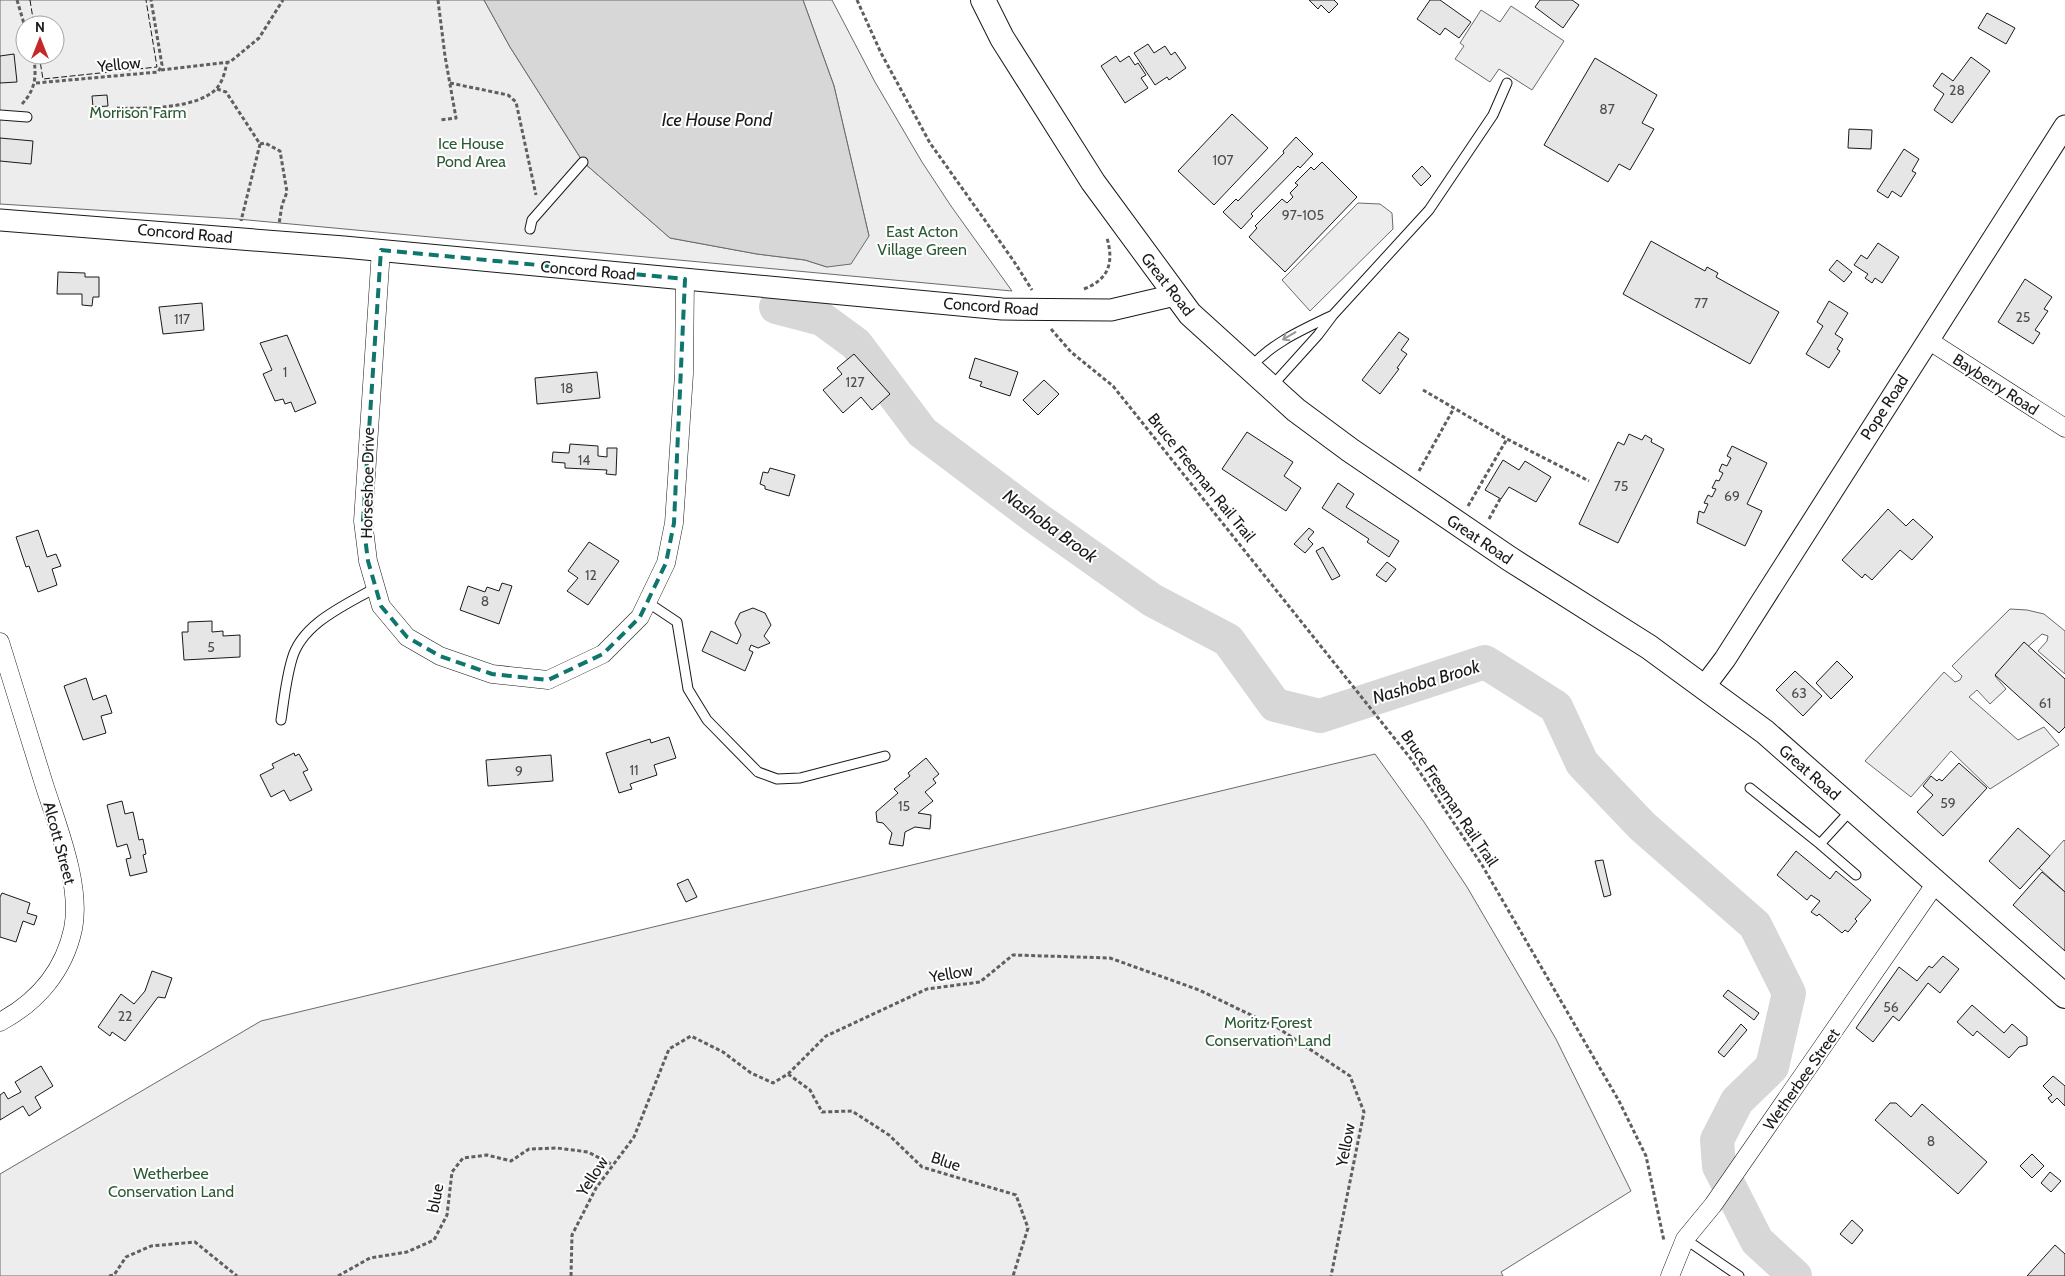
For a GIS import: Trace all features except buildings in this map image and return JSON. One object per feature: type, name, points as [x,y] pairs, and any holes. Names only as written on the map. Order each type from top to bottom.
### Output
[{"type":"main road","name":"Great Road","points":[[983,0],[1002,38],[1093,182],[1190,314],[1296,410],[1350,450],[1510,559],[1649,647],[1765,732],[2065,996]]},
{"type":"street","name":"Pope Road","points":[[1704,687],[1725,659],[2065,126]]},
{"type":"street","name":"Concord Road","points":[[0,220],[381,250],[1040,310],[1111,310],[1175,295]]},
{"type":"street","name":"Horseshoe Drive","points":[[381,250],[363,521],[368,561],[381,606],[407,637],[440,656],[492,674],[548,680],[603,654],[640,617],[666,563],[674,523],[684,374],[685,279]]},
{"type":"street","name":"Bayberry Road","points":[[1928,340],[2065,428]]},
{"type":"street","name":"Alcott Street","points":[[0,642],[59,832],[74,902],[73,929],[53,977],[38,996],[0,1022]]},
{"type":"street","name":"Wetherbee Street","points":[[1670,1272],[1685,1239],[1714,1205],[1936,883]]},
{"type":"lane","points":[[1271,388],[1318,335],[1333,315],[1429,210],[1493,115],[1507,82]]},
{"type":"lane","points":[[0,115],[27,117]]},
{"type":"lane","points":[[530,229],[532,220],[583,162]]},
{"type":"lane","points":[[1250,368],[1261,355],[1290,334],[1333,315]]},
{"type":"lane","points":[[281,720],[292,657],[303,638],[320,621],[375,588]]},
{"type":"lane","points":[[647,602],[677,622],[688,689],[707,720],[758,772],[777,779],[800,778],[885,756]]},
{"type":"lane","points":[[1750,788],[1856,875]]},
{"type":"lane","points":[[1820,844],[1852,809]]},
{"type":"lane","points":[[1685,1239],[1739,1276]]},
{"type":"path","points":[[17,0],[21,15]]},
{"type":"path","name":"Yellow","points":[[36,83],[92,79],[158,72],[161,70],[151,0]]},
{"type":"path","points":[[161,70],[227,62],[259,38],[283,0]]},
{"type":"path","points":[[438,0],[444,56],[456,118],[438,120]]},
{"type":"path","points":[[857,0],[881,54],[930,142],[1013,260]]},
{"type":"path","points":[[117,108],[146,109],[196,101],[217,89],[227,62]]},
{"type":"path","points":[[11,116],[29,97],[36,83],[34,65]]},
{"type":"path","points":[[450,84],[501,93],[508,95],[516,102],[539,212]]},
{"type":"path","points":[[217,89],[226,92],[260,144],[240,227]]},
{"type":"path","points":[[260,144],[266,144],[280,151],[287,192],[280,214],[279,230]]},
{"type":"path","points":[[1081,290],[1096,284],[1107,271],[1112,255],[1106,236]]},
{"type":"path","name":"Bruce Freeman Rail Trail","points":[[1114,386],[1411,759],[1482,865],[1619,1101],[1646,1156],[1670,1272]]},
{"type":"path","points":[[1423,390],[1507,439],[1588,481]]},
{"type":"path","points":[[1418,474],[1454,408]]},
{"type":"path","points":[[1468,507],[1507,439]]},
{"type":"path","points":[[1489,520],[1500,499]]},
{"type":"path","name":"Yellow","points":[[571,1276],[572,1235],[596,1188],[634,1136],[669,1049],[691,1036],[723,1052],[751,1073],[773,1083],[788,1074],[826,1036],[927,989],[980,982],[1013,955],[1110,958],[1199,990],[1278,1028],[1350,1076],[1364,1112],[1331,1276]]},
{"type":"path","name":"Blue","points":[[788,1074],[810,1090],[822,1112],[852,1111],[889,1135],[922,1167],[1016,1195],[1028,1228],[1012,1276]]},
{"type":"path","name":"blue","points":[[338,1276],[370,1258],[407,1252],[434,1240],[447,1215],[452,1172],[463,1158],[487,1155],[510,1161],[530,1149],[557,1148],[588,1152],[613,1165]]},
{"type":"path","points":[[109,1276],[114,1275],[126,1257],[151,1246],[195,1242],[237,1276]]},
{"type":"highlighted area","points":[[381,250],[685,279],[674,523],[666,563],[640,617],[603,654],[548,680],[492,674],[440,656],[407,637],[381,606],[368,561],[363,521]]},
{"type":"shaded area","points":[[0,0],[484,0],[510,47],[583,162],[670,238],[757,254],[805,260],[827,267],[869,236],[834,86],[803,0],[832,0],[875,82],[922,162],[1012,291],[237,219],[0,204]]},
{"type":"shaded area","points":[[1511,6],[1564,41],[1532,90],[1499,69],[1490,82],[1455,59],[1464,46],[1460,43],[1481,10],[1500,22]]},
{"type":"shaded area","points":[[1358,203],[1380,204],[1392,213],[1393,229],[1310,311],[1282,280]]},
{"type":"shaded area","points":[[2010,609],[2044,614],[2065,631],[2065,674],[2038,651],[2047,641],[2048,636],[2042,634],[1995,676],[2006,689],[1990,704],[1977,690],[1969,697],[2018,740],[2044,727],[2059,745],[1990,789],[1951,751],[1911,797],[1865,761],[1944,672],[1955,682],[1960,680],[1962,676],[1952,666]]},
{"type":"shaded area","name":"Moritz Forest Conservation Land","points":[[1375,754],[1424,822],[1467,887],[1556,1039],[1631,1191],[1501,1272],[1503,1276],[0,1276],[0,1174],[261,1021]]},
{"type":"shaded area","points":[[2065,841],[2065,892],[2039,868]]},
{"type":"water","name":"Ice House Pond","points":[[484,0],[803,0],[834,86],[869,236],[851,264],[827,267],[805,260],[757,254],[670,238],[583,162],[510,47]]},
{"type":"waterway","name":"Nashoba Brook","points":[[776,307],[822,319],[856,344],[922,432],[1039,520],[1152,600],[1228,640],[1275,705],[1320,716],[1485,662],[1556,707],[1582,763],[1642,826],[1755,925],[1789,993],[1772,1067],[1737,1101],[1717,1140],[1719,1166],[1757,1241],[1795,1276]]},
{"type":"fence","points":[[30,0],[32,15]]},
{"type":"fence","points":[[41,65],[43,79],[157,67],[146,0]]},
{"type":"park label","name":"Morrison Farm","points":[[138,112]]},
{"type":"park label","name":"Ice House Pond Area","points":[[471,152]]},
{"type":"park label","name":"East Acton Village Green","points":[[922,240]]},
{"type":"park label","name":"Wetherbee Conservation Land","points":[[171,1182]]}]
